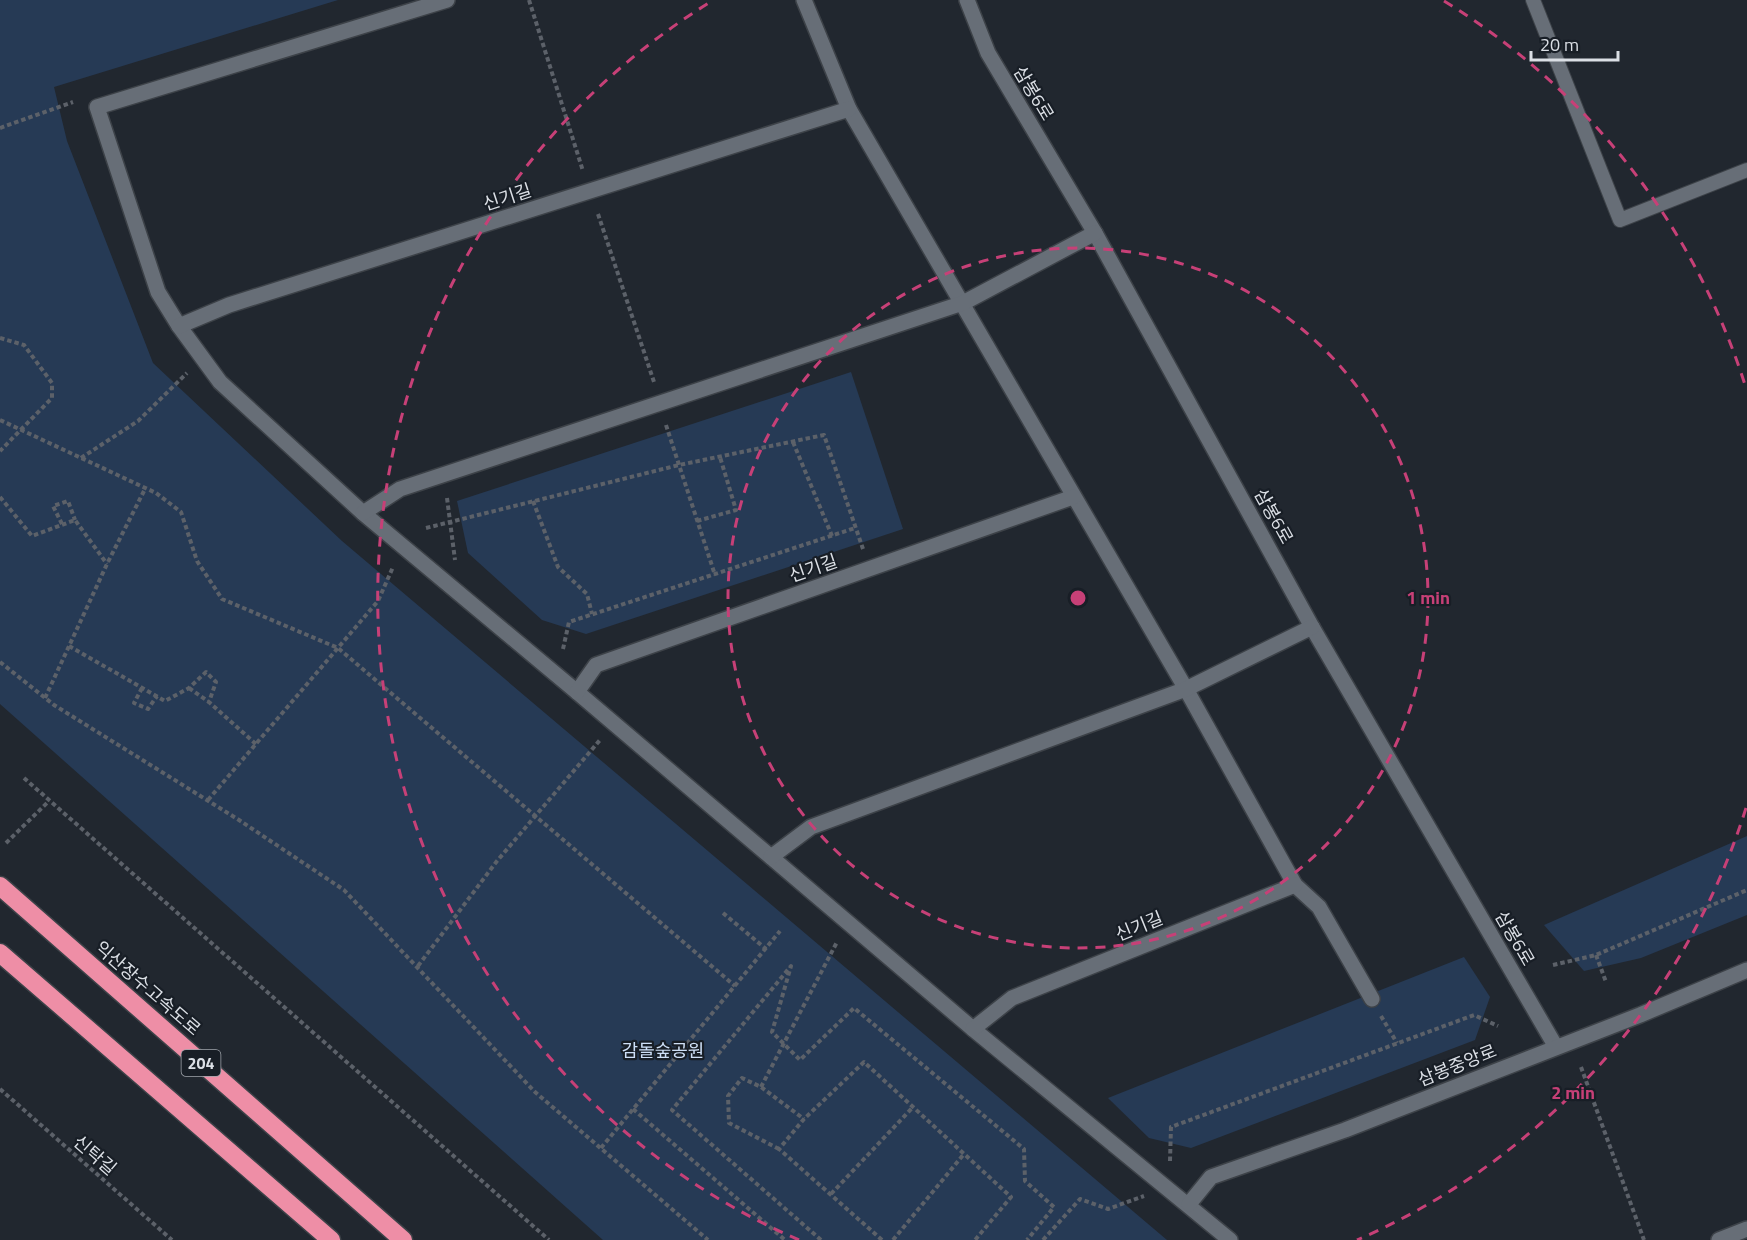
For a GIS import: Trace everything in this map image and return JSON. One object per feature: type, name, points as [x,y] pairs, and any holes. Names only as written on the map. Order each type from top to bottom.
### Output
[{"type":"highway","name":"익산장수고속도로","points":[[0,886],[403,1240]]},
{"type":"highway","name":"204","points":[[0,953],[331,1240]]},
{"type":"street","points":[[447,0],[97,107],[158,292],[179,326],[220,382],[363,513],[973,1029],[1189,1204],[1230,1240]]},
{"type":"street","points":[[804,0],[849,109],[1186,689],[1294,885],[1319,907],[1372,999]]},
{"type":"street","name":"삼봉6로","points":[[967,0],[988,53],[1095,233],[1312,627],[1556,1047]]},
{"type":"street","name":"신기길","points":[[179,326],[229,305],[849,109]]},
{"type":"street","points":[[363,513],[400,489],[963,303],[1095,233]]},
{"type":"street","name":"신기길","points":[[577,692],[596,665],[1073,497]]},
{"type":"street","points":[[771,857],[811,827],[1186,689],[1312,627]]},
{"type":"street","name":"신기길","points":[[973,1029],[1012,998],[1294,885]]},
{"type":"street","name":"삼봉중앙로","points":[[1189,1204],[1211,1178],[1346,1130],[1747,970]]},
{"type":"street","points":[[1719,1240],[1747,1229]]},
{"type":"lane","points":[[1533,0],[1620,220],[1747,170]]},
{"type":"path","points":[[529,0],[583,171]]},
{"type":"path","points":[[0,128],[73,102]]},
{"type":"path","points":[[598,214],[654,383]]},
{"type":"path","points":[[0,338],[24,345],[52,383],[52,398],[0,451]]},
{"type":"path","points":[[80,458],[138,421],[188,372]]},
{"type":"path","points":[[0,420],[146,489],[181,512],[197,561],[222,599],[338,648],[735,986]]},
{"type":"path","points":[[666,425],[715,575]]},
{"type":"path","points":[[426,528],[679,465],[824,435],[864,553]]},
{"type":"path","points":[[793,442],[832,536]]},
{"type":"path","points":[[697,521],[736,510],[720,457]]},
{"type":"path","points":[[45,698],[107,564],[146,489]]},
{"type":"path","points":[[0,497],[32,536],[75,520]]},
{"type":"path","points":[[447,498],[456,564]]},
{"type":"path","points":[[62,525],[53,506],[68,501],[75,520],[107,564]]},
{"type":"path","points":[[533,501],[558,567],[587,594],[592,614]]},
{"type":"path","points":[[562,649],[569,622],[855,528]]},
{"type":"path","points":[[208,800],[258,745],[378,601],[397,557]]},
{"type":"path","points":[[69,646],[165,701],[189,688],[206,672],[216,682],[209,702]]},
{"type":"path","points":[[0,662],[45,698],[208,800],[344,890],[535,1092],[708,1240]]},
{"type":"path","points":[[142,688],[134,704],[148,709],[157,696]]},
{"type":"path","points":[[189,688],[209,702],[258,745]]},
{"type":"path","points":[[418,966],[497,861],[602,737]]},
{"type":"path","points":[[24,778],[549,1240]]},
{"type":"path","points":[[6,843],[49,801]]},
{"type":"path","points":[[1553,965],[1596,955],[1747,890]]},
{"type":"path","points":[[723,913],[766,949]]},
{"type":"path","points":[[601,1148],[780,932]]},
{"type":"path","points":[[761,1087],[839,939]]},
{"type":"path","points":[[1596,955],[1606,982]]},
{"type":"path","points":[[821,1240],[672,1110],[791,966],[772,1032],[783,1045],[800,1060],[854,1008],[1024,1149],[1025,1181],[1054,1207],[1027,1240]]},
{"type":"path","points":[[1372,999],[1397,1044]]},
{"type":"path","points":[[1170,1162],[1172,1126],[1474,1015],[1498,1026]]},
{"type":"path","points":[[779,1149],[804,1119],[864,1062],[1011,1197],[975,1240]]},
{"type":"path","points":[[1581,1067],[1644,1240]]},
{"type":"path","points":[[804,1119],[761,1087],[742,1078],[728,1096],[729,1123],[779,1149],[882,1240]]},
{"type":"path","name":"신탁길","points":[[0,1089],[172,1240]]},
{"type":"path","points":[[831,1194],[913,1107]]},
{"type":"path","points":[[633,1108],[785,1240]]},
{"type":"path","points":[[893,1240],[964,1154]]},
{"type":"path","points":[[1043,1240],[1080,1199],[1108,1209],[1144,1195]]},
{"type":"green space","name":"감돌숲공원","points":[[0,0],[338,0],[54,87],[67,141],[153,363],[342,541],[1167,1240],[603,1240],[0,704]]},
{"type":"green space","points":[[851,372],[903,529],[586,634],[542,620],[468,553],[457,501]]},
{"type":"green space","points":[[1747,836],[1747,915],[1641,958],[1584,971],[1544,925]]},
{"type":"green space","points":[[1464,957],[1490,997],[1475,1040],[1191,1148],[1149,1138],[1108,1098]]}]
